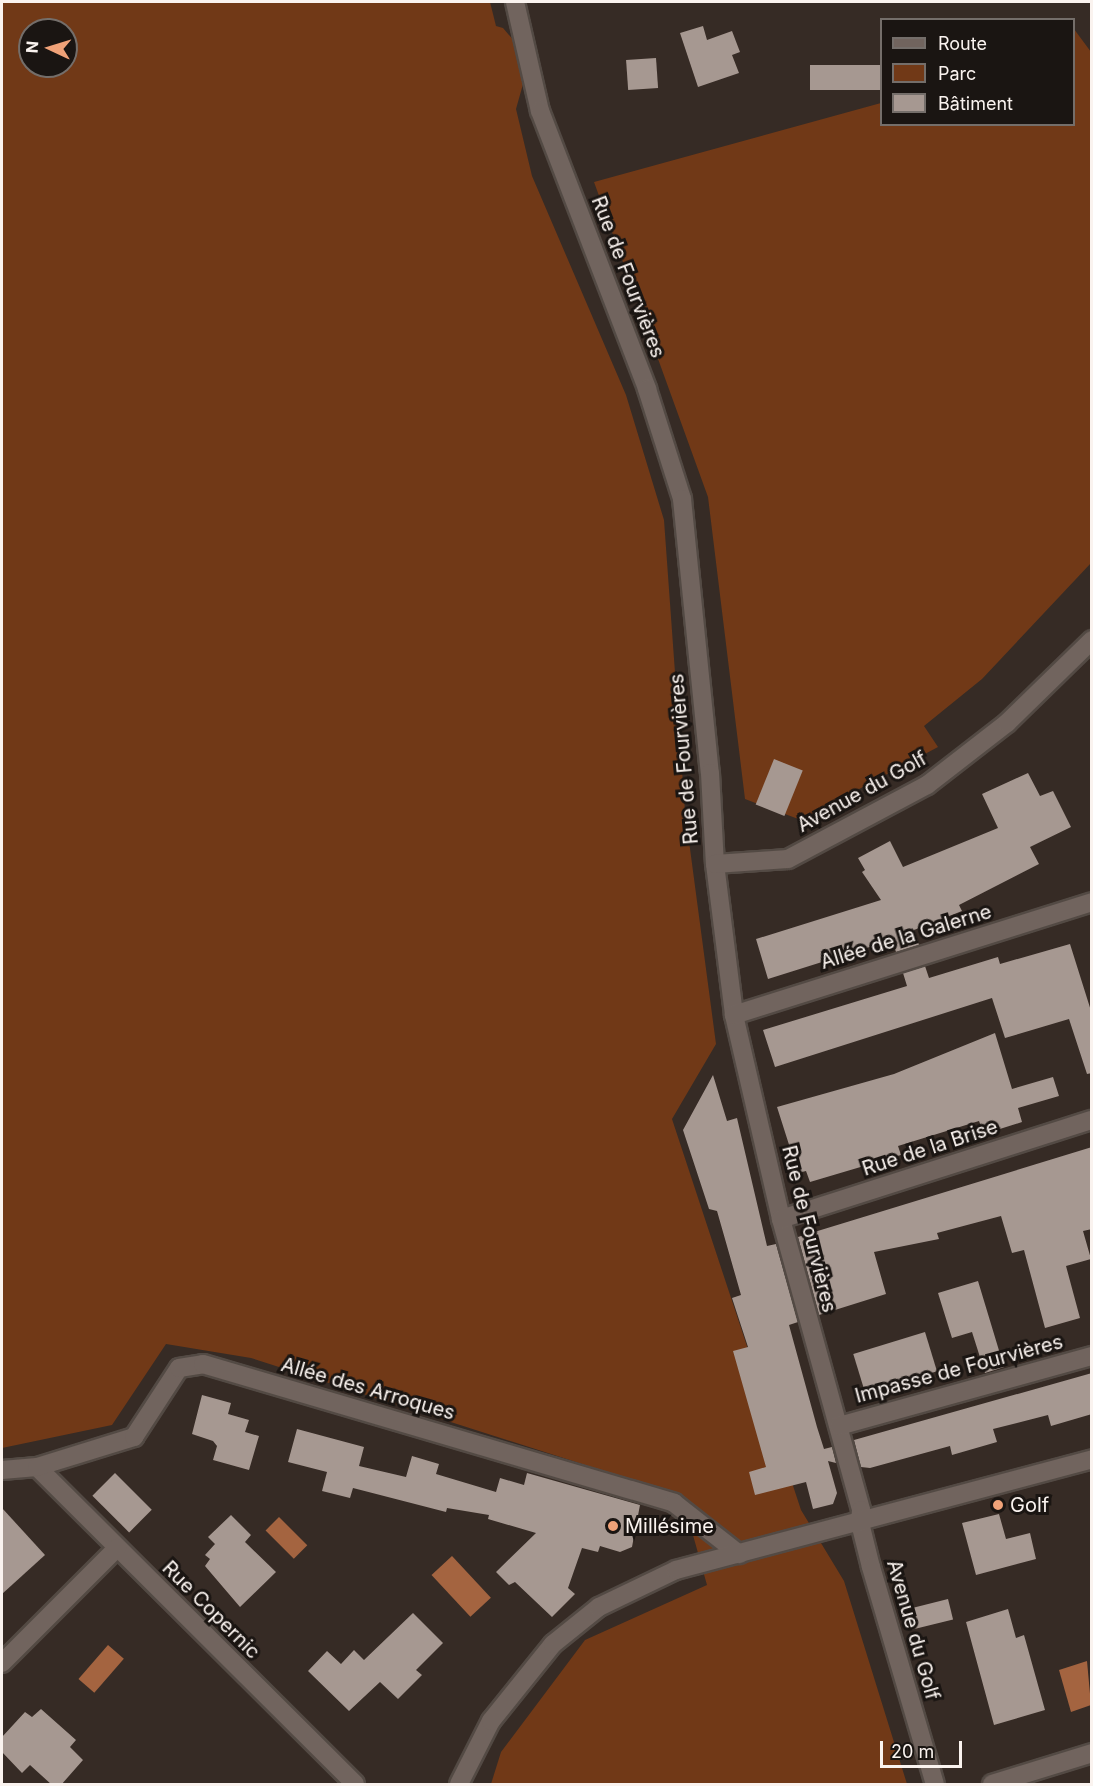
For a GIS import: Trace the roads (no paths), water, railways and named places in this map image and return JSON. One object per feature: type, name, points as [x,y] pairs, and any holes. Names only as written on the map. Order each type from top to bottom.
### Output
[{"type":"street","name":"Rue de Fourvières","points":[[515,2],[540,111],[647,389],[682,499],[710,773],[715,864],[734,1015],[781,1219],[861,1510],[860,1523]]},
{"type":"street","name":"Avenue du Golf","points":[[715,864],[788,859],[927,785],[1007,723],[1092,640]]},
{"type":"street","name":"Allée de la Galerne","points":[[734,1015],[1092,902]]},
{"type":"street","name":"Rue de la Brise","points":[[781,1219],[1092,1120]]},
{"type":"street","name":"Impasse de Fourvières","points":[[839,1426],[1092,1356]]},
{"type":"street","name":"Allée des Arroques","points":[[2,1470],[37,1467],[134,1437],[179,1368],[202,1364],[674,1503],[739,1554]]},
{"type":"street","points":[[459,1785],[491,1721],[552,1644],[609,1602],[676,1570],[860,1523],[1092,1459]]},
{"type":"street","name":"Rue Copernic","points":[[37,1467],[355,1785]]},
{"type":"street","name":"Avenue du Golf","points":[[860,1523],[935,1785]]},
{"type":"street","points":[[2,1664],[117,1548]]},
{"type":"street","points":[[992,1785],[1092,1753]]},
{"type":"place","name":"Golf","points":[[998,1505]]},
{"type":"place","name":"Millésime","points":[[613,1526]]}]
